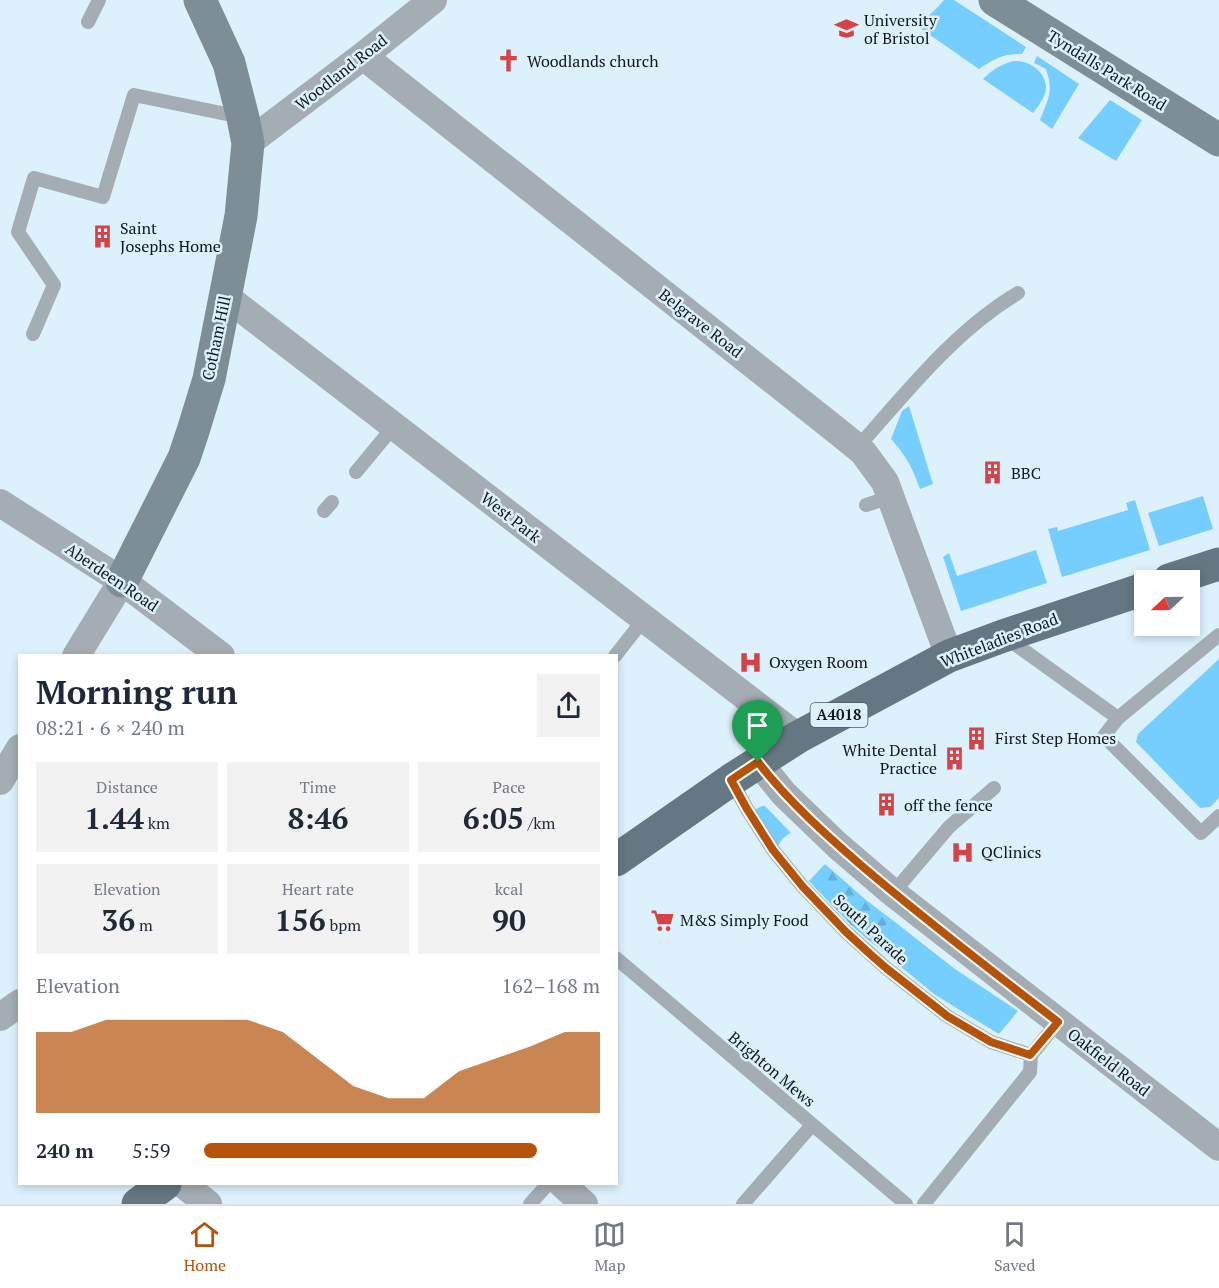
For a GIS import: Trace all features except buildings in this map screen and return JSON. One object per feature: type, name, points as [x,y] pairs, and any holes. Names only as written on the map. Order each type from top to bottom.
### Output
[{"type":"main road","points":[[1200,570],[1219,564]]},
{"type":"main road","name":"Whiteladies Road","points":[[618,859],[731,780],[798,737],[949,656],[1134,591]]},
{"type":"main road","points":[[138,1204],[164,1185]]},
{"type":"street","name":"Cotham Hill","points":[[77,654],[122,581],[184,458],[209,379],[241,216],[246,130],[229,63],[200,0]]},
{"type":"street","name":"Woodland Road","points":[[246,130],[363,56],[433,0]]},
{"type":"street","name":"Tyndalls Park Road","points":[[995,0],[1219,140]]},
{"type":"street","name":"Belgrave Road","points":[[363,56],[863,452],[885,482],[878,501],[949,656]]},
{"type":"street","name":"West Park","points":[[225,296],[394,426],[502,498],[644,619],[798,737]]},
{"type":"street","name":"Aberdeen Road","points":[[0,503],[122,581],[218,654]]},
{"type":"street","points":[[1,777],[18,751]]},
{"type":"street","name":"Oakfield Road","points":[[758,762],[784,794],[837,845],[893,893],[1219,1147]]},
{"type":"street","points":[[0,1017],[18,1004]]},
{"type":"street","points":[[184,1185],[208,1204]]},
{"type":"street","points":[[215,1185],[226,1204]]},
{"type":"street","points":[[563,1185],[584,1204]]},
{"type":"lane","points":[[88,22],[99,0]]},
{"type":"lane","points":[[33,334],[54,285],[18,232],[34,178],[103,197],[134,95],[246,130]]},
{"type":"lane","points":[[857,447],[943,352],[998,305],[1018,293]]},
{"type":"lane","points":[[356,472],[394,426]]},
{"type":"lane","points":[[617,654],[644,619]]},
{"type":"lane","points":[[1219,635],[1118,718],[1104,736],[1201,833],[1219,816]]},
{"type":"lane","points":[[1003,636],[1118,718]]},
{"type":"lane","name":"South Parade","points":[[731,780],[773,850],[791,866],[817,902],[854,939],[886,968],[947,1016],[991,1042],[1030,1055]]},
{"type":"lane","points":[[893,893],[949,827],[994,789]]},
{"type":"lane","name":"Brighton Mews","points":[[618,960],[906,1204]]},
{"type":"lane","points":[[924,1204],[1030,1072],[1030,1055],[1058,1022]]},
{"type":"lane","points":[[743,1204],[812,1125]]},
{"type":"lane","points":[[530,1204],[547,1185]]},
{"type":"green space","points":[[944,0],[954,0],[1026,47],[1022,54],[999,57],[979,69],[917,26]]},
{"type":"green space","points":[[1037,56],[1079,84],[1052,129],[1040,120],[1048,101],[1050,84],[1046,69],[1034,63]]},
{"type":"green space","points":[[1014,61],[1025,62],[1035,67],[1045,81],[1045,94],[1033,113],[983,79],[997,68]]},
{"type":"green space","points":[[1110,100],[1142,120],[1116,161],[1078,138]]},
{"type":"green space","points":[[909,406],[933,484],[920,489],[909,462],[891,439],[902,411]]},
{"type":"green space","points":[[1203,496],[1213,529],[1159,546],[1148,513]]},
{"type":"green space","points":[[1135,500],[1150,550],[1062,577],[1048,529],[1057,527],[1058,531],[1128,510],[1126,503]]},
{"type":"green space","points":[[1036,550],[1047,583],[961,611],[943,557],[949,553],[957,576]]},
{"type":"green space","points":[[1219,659],[1219,798],[1210,807],[1200,808],[1136,742],[1138,734]]},
{"type":"green space","points":[[765,806],[791,833],[783,838],[778,847],[754,812]]},
{"type":"green space","points":[[825,864],[891,919],[871,942],[851,925],[809,881]]},
{"type":"green space","points":[[891,919],[955,969],[1018,1011],[999,1034],[934,994],[871,942]]},
{"type":"place","name":"University of Bristol","points":[[846,29]]},
{"type":"place","name":"Woodlands church","points":[[509,61]]},
{"type":"place","name":"Saint Josephs Home","points":[[102,237]]},
{"type":"place","name":"BBC","points":[[993,473]]},
{"type":"place","name":"Oxygen Room","points":[[751,662]]},
{"type":"place","name":"First Step Homes","points":[[977,738]]},
{"type":"place","name":"White Dental Practice","points":[[955,759]]},
{"type":"place","name":"off the fence","points":[[886,805]]},
{"type":"place","name":"QClinics","points":[[963,852]]},
{"type":"place","name":"M&S Simply Food","points":[[662,920]]},
{"type":"route","points":[[758,762],[784,794],[837,845],[893,893],[1058,1022],[1030,1055],[991,1042],[947,1016],[870,954],[803,887],[773,850],[731,780],[758,762]]}]
